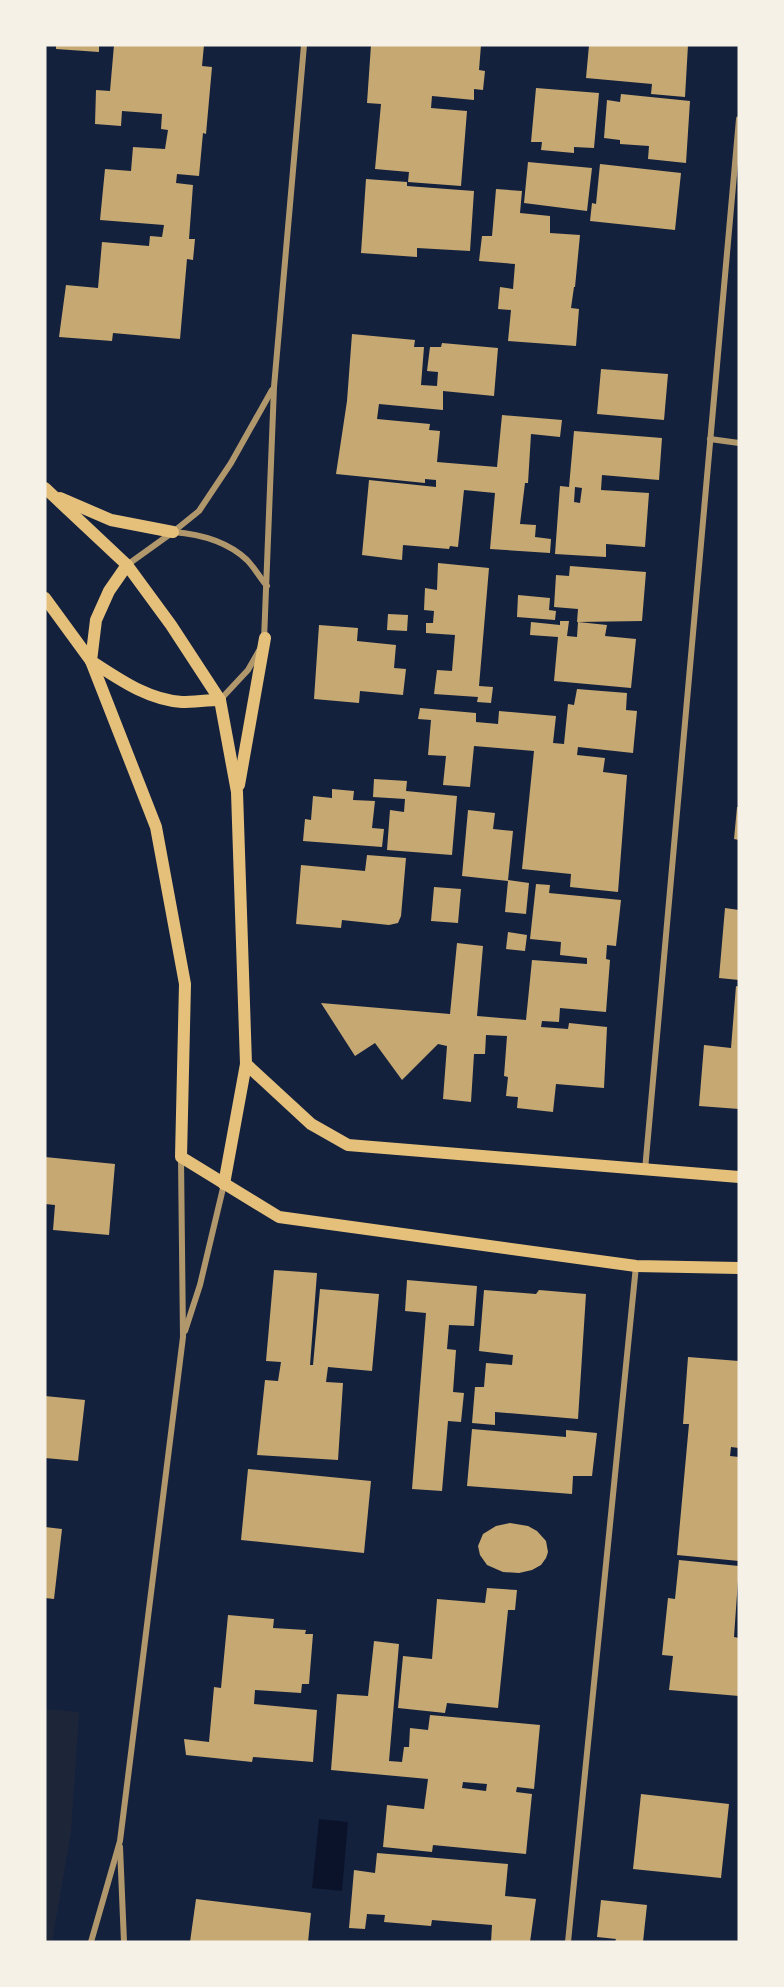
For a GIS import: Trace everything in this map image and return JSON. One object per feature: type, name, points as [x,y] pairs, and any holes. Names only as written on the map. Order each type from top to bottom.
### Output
[{"type":"main road","points":[[48,491],[111,520],[173,532]]},
{"type":"main road","points":[[48,491],[127,565],[171,625],[220,700],[237,792],[246,1064],[224,1184]]},
{"type":"main road","points":[[91,661],[96,620],[109,591],[127,565]]},
{"type":"main road","points":[[45,598],[91,661],[156,827],[185,984],[181,1157],[279,1217],[636,1266],[739,1268]]},
{"type":"main road","points":[[237,792],[265,638]]},
{"type":"main road","points":[[91,661],[122,681],[156,697],[182,702],[220,700]]},
{"type":"main road","points":[[246,1064],[310,1124],[348,1146],[739,1177]]},
{"type":"street","points":[[220,700],[248,670],[265,638],[274,387],[304,45]]},
{"type":"street","points":[[645,1170],[739,119]]},
{"type":"street","points":[[127,565],[199,511],[231,463],[274,387]]},
{"type":"street","points":[[710,439],[739,443]]},
{"type":"street","points":[[173,532],[197,534],[220,542],[246,559],[268,587]]},
{"type":"street","points":[[91,1942],[120,1841],[183,1337],[181,1157]]},
{"type":"street","points":[[183,1337],[200,1285],[224,1184]]},
{"type":"street","points":[[568,1942],[636,1266]]},
{"type":"street","points":[[120,1841],[124,1942]]},
{"type":"shaded area","points":[[45,1709],[79,1712],[71,1832],[52,1942],[45,1942]]},
{"type":"shaded area","points":[[319,1819],[348,1822],[342,1891],[312,1888]]},
{"type":"building","points":[[56,45],[99,45],[99,52],[56,49]]},
{"type":"building","points":[[114,45],[204,45],[202,66],[212,67],[206,134],[203,133],[199,176],[177,174],[176,183],[193,185],[189,239],[195,239],[193,260],[187,259],[180,339],[113,333],[112,341],[59,337],[66,285],[98,288],[102,242],[149,246],[150,236],[162,237],[164,225],[100,220],[105,169],[131,171],[133,147],[165,149],[168,130],[161,129],[162,114],[122,111],[121,126],[95,124],[96,90],[110,91]]},
{"type":"building","points":[[371,45],[481,45],[479,70],[485,71],[483,90],[474,89],[474,100],[432,96],[431,108],[467,111],[461,186],[408,182],[409,172],[375,169],[381,104],[367,103]]},
{"type":"building","points":[[589,45],[688,45],[685,97],[651,94],[652,84],[586,78]]},
{"type":"building","points":[[536,88],[599,93],[594,148],[574,147],[574,153],[541,150],[542,142],[531,142]]},
{"type":"building","points":[[621,94],[690,101],[686,163],[648,159],[649,146],[620,144],[620,140],[604,138],[607,100],[620,102]]},
{"type":"building","points":[[528,162],[592,168],[587,211],[524,203]]},
{"type":"building","points":[[600,164],[681,173],[675,230],[590,221],[592,203],[596,204]]},
{"type":"building","points":[[366,179],[407,182],[407,186],[474,191],[470,251],[417,248],[417,257],[361,253]]},
{"type":"building","points":[[496,189],[522,191],[520,213],[550,216],[550,233],[580,235],[571,308],[579,309],[576,346],[508,341],[511,310],[498,309],[500,287],[513,289],[515,264],[479,261],[482,236],[492,236]]},
{"type":"building","points":[[352,334],[415,340],[414,347],[424,347],[421,385],[437,386],[438,372],[427,371],[430,347],[441,347],[442,343],[498,348],[494,396],[443,391],[443,410],[379,404],[377,419],[430,424],[429,430],[440,431],[437,462],[497,467],[502,415],[562,420],[560,437],[531,434],[528,483],[525,483],[520,524],[536,525],[535,537],[551,539],[550,553],[490,549],[495,493],[464,490],[458,547],[450,546],[449,549],[403,545],[402,560],[362,555],[369,480],[436,487],[436,480],[425,479],[425,483],[336,474],[347,401]]},
{"type":"building","points":[[601,369],[668,374],[664,420],[597,414]]},
{"type":"building","points":[[574,431],[662,438],[659,480],[602,475],[601,490],[649,493],[645,547],[606,544],[606,557],[555,554],[560,486],[569,487]],"holes":[[[575,487],[582,488],[580,503],[574,502]]]},
{"type":"building","points":[[438,563],[489,568],[479,686],[493,687],[491,703],[477,702],[478,697],[434,694],[437,670],[452,671],[455,635],[426,633],[426,623],[433,623],[434,611],[424,610],[425,588],[437,590]]},
{"type":"building","points":[[570,566],[646,572],[642,621],[577,622],[578,609],[554,607],[556,575],[569,576]]},
{"type":"building","points":[[518,595],[550,598],[549,610],[556,611],[555,620],[517,617]]},
{"type":"building","points":[[388,614],[408,615],[407,631],[387,630]]},
{"type":"building","points":[[560,621],[569,621],[567,636],[577,637],[578,622],[607,625],[605,636],[636,639],[631,688],[554,681],[558,637],[530,635],[531,622],[560,625]]},
{"type":"building","points":[[319,625],[358,628],[357,641],[396,645],[394,668],[406,669],[403,695],[360,691],[359,703],[314,699]]},
{"type":"building","points":[[577,689],[627,693],[626,710],[637,711],[633,753],[578,747],[577,755],[605,758],[603,772],[627,775],[618,892],[570,887],[571,874],[522,869],[534,751],[474,746],[470,787],[443,785],[446,756],[428,755],[431,720],[418,719],[420,708],[476,713],[476,722],[498,724],[499,711],[556,716],[553,743],[564,744],[568,704],[574,705]]},
{"type":"building","points":[[374,779],[407,781],[406,791],[457,796],[452,855],[387,850],[390,810],[404,812],[405,799],[373,797]]},
{"type":"building","points":[[332,789],[354,791],[353,800],[375,801],[372,828],[384,829],[382,847],[303,841],[305,819],[311,820],[313,796],[332,798]]},
{"type":"building","points":[[737,807],[739,807],[739,840],[734,839]]},
{"type":"building","points":[[468,810],[495,813],[493,829],[513,831],[508,880],[529,883],[526,914],[505,912],[508,881],[462,876]]},
{"type":"building","points":[[367,855],[406,858],[401,916],[398,923],[389,925],[342,920],[341,928],[296,924],[301,865],[365,871]]},
{"type":"building","points":[[536,884],[550,885],[549,893],[621,900],[616,946],[607,945],[606,959],[610,960],[606,1012],[560,1008],[559,1022],[542,1021],[541,1027],[568,1029],[569,1023],[607,1027],[604,1088],[556,1084],[553,1112],[517,1108],[518,1097],[506,1096],[508,1077],[504,1076],[507,1036],[486,1035],[485,1054],[474,1054],[471,1102],[443,1099],[447,1046],[438,1044],[402,1080],[375,1043],[355,1056],[321,1003],[450,1014],[457,943],[483,946],[477,1016],[526,1020],[532,960],[587,964],[587,958],[560,955],[561,942],[530,939]]},
{"type":"building","points":[[434,887],[461,889],[458,923],[431,921]]},
{"type":"building","points":[[725,908],[739,910],[739,980],[719,978]]},
{"type":"building","points":[[508,932],[527,935],[525,951],[506,949]]},
{"type":"building","points":[[736,986],[739,987],[739,1109],[699,1106],[704,1045],[731,1048]]},
{"type":"building","points":[[45,1157],[115,1164],[109,1235],[53,1230],[55,1205],[45,1204]]},
{"type":"building","points":[[274,1270],[317,1273],[310,1365],[313,1365],[320,1289],[379,1294],[372,1371],[328,1367],[326,1382],[343,1383],[338,1460],[257,1455],[265,1380],[278,1381],[281,1362],[266,1361]]},
{"type":"building","points":[[407,1280],[477,1286],[474,1326],[449,1325],[447,1349],[456,1350],[453,1392],[464,1393],[461,1422],[448,1421],[442,1491],[412,1489],[426,1313],[405,1311]]},
{"type":"building","points":[[484,1290],[536,1294],[539,1290],[586,1294],[578,1419],[495,1412],[495,1425],[472,1423],[475,1387],[484,1387],[486,1363],[512,1365],[513,1355],[479,1351]]},
{"type":"building","points":[[688,1357],[739,1361],[739,1448],[731,1447],[730,1456],[739,1457],[739,1561],[677,1555],[689,1424],[683,1424]]},
{"type":"building","points":[[45,1396],[85,1400],[78,1461],[45,1458]]},
{"type":"building","points":[[472,1429],[566,1437],[566,1430],[597,1433],[592,1476],[573,1476],[572,1494],[467,1486]]},
{"type":"building","points":[[248,1469],[371,1481],[364,1553],[241,1540]]},
{"type":"building","points":[[510,1523],[528,1526],[537,1531],[546,1541],[548,1552],[541,1565],[519,1573],[503,1572],[487,1565],[480,1555],[478,1546],[483,1534],[496,1526]]},
{"type":"building","points":[[45,1527],[62,1529],[54,1599],[45,1598]]},
{"type":"building","points":[[679,1560],[739,1566],[734,1637],[739,1638],[739,1696],[669,1690],[673,1656],[662,1655],[668,1598],[675,1599]]},
{"type":"building","points":[[487,1588],[517,1590],[515,1610],[508,1610],[498,1708],[447,1703],[445,1713],[398,1708],[403,1656],[432,1659],[437,1599],[485,1603]]},
{"type":"building","points":[[228,1615],[274,1619],[273,1628],[306,1630],[305,1634],[313,1634],[309,1684],[302,1684],[301,1693],[255,1690],[254,1704],[317,1710],[313,1762],[253,1757],[252,1762],[186,1755],[184,1739],[209,1742],[214,1687],[221,1688]]},
{"type":"building","points":[[374,1641],[399,1644],[389,1761],[402,1762],[404,1747],[409,1747],[410,1728],[428,1730],[430,1715],[540,1725],[534,1789],[517,1787],[516,1792],[532,1794],[526,1854],[433,1845],[432,1852],[383,1847],[387,1805],[424,1809],[428,1779],[331,1770],[337,1694],[368,1696]],"holes":[[[463,1782],[487,1784],[486,1791],[462,1788]]]},
{"type":"building","points":[[641,1794],[729,1804],[721,1878],[633,1869]]},
{"type":"building","points":[[377,1853],[508,1864],[505,1896],[536,1899],[530,1942],[491,1942],[492,1925],[432,1920],[431,1926],[384,1922],[385,1915],[367,1914],[365,1929],[349,1928],[354,1870],[375,1873]]},
{"type":"building","points":[[196,1899],[311,1913],[308,1942],[190,1942]]},
{"type":"building","points":[[601,1900],[647,1905],[643,1942],[615,1942],[616,1939],[597,1937]]}]
